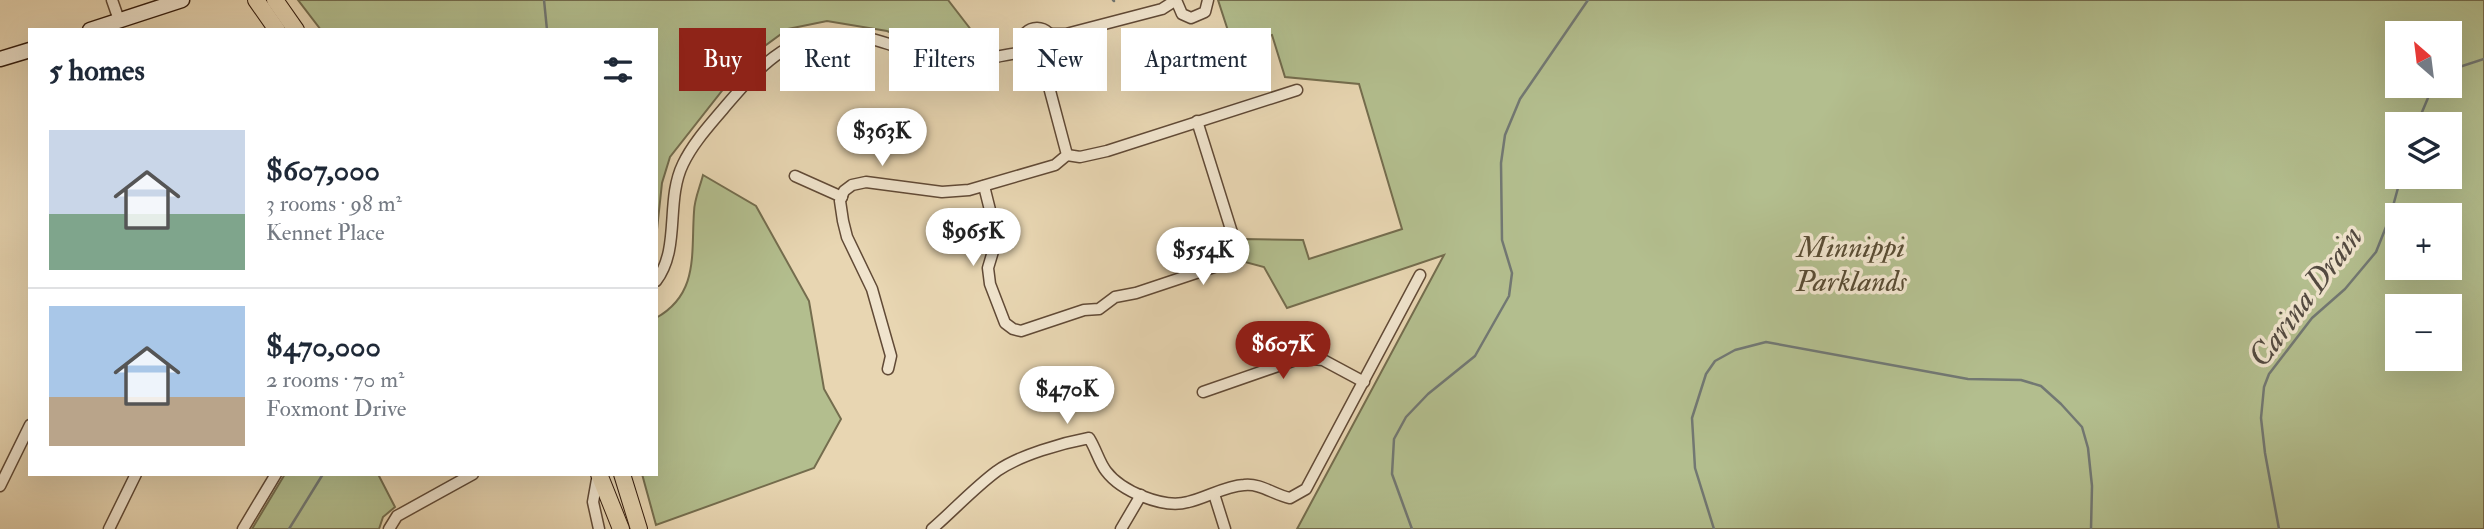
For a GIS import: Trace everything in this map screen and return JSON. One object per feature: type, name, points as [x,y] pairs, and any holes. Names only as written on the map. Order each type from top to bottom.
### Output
[{"type":"main road","points":[[96,28],[182,0]]},
{"type":"main road","points":[[256,0],[276,28]]},
{"type":"main road","points":[[275,0],[295,28]]},
{"type":"main road","points":[[1,57],[28,50]]},
{"type":"main road","points":[[599,476],[621,529]]},
{"type":"main road","points":[[623,476],[639,529]]},
{"type":"street","points":[[112,0],[118,20]]},
{"type":"street","points":[[1089,28],[1162,9],[1176,0],[1182,14]]},
{"type":"street","points":[[1162,9],[1191,18],[1202,15],[1208,7],[1208,0]]},
{"type":"street","points":[[658,278],[669,254],[673,201],[681,167],[706,129],[750,76],[770,58],[792,45],[839,35],[877,40],[902,50],[954,62],[966,62],[1013,50]]},
{"type":"street","points":[[888,369],[891,356],[872,289],[847,237],[841,209],[844,191],[852,185],[866,182],[942,192],[969,190],[1055,165],[1067,155],[1080,157],[1107,151],[1297,90]]},
{"type":"street","points":[[1050,91],[1067,155]]},
{"type":"street","points":[[984,186],[997,238],[988,268],[990,284],[1005,323],[1021,331],[1084,310],[1099,309],[1115,297],[1129,295],[1217,266],[1232,256],[1235,250],[1234,239],[1197,121]]},
{"type":"street","points":[[795,176],[842,197]]},
{"type":"street","points":[[932,529],[998,470],[1020,459],[1089,438],[1104,469],[1113,480],[1141,495],[1171,504],[1185,503],[1244,485],[1259,486],[1281,497],[1290,498],[1306,489],[1420,275]]},
{"type":"street","points":[[1203,392],[1301,358],[1323,359],[1364,382]]},
{"type":"street","points":[[0,486],[28,429]]},
{"type":"street","points":[[109,529],[135,476]]},
{"type":"street","points":[[243,529],[275,476]]},
{"type":"street","points":[[388,529],[397,516],[468,476]]},
{"type":"street","points":[[598,476],[593,502],[599,529]]},
{"type":"street","points":[[1214,494],[1225,529]]},
{"type":"street","points":[[1121,529],[1141,495]]},
{"type":"green space","points":[[298,0],[948,0],[970,28],[889,28],[889,32],[827,21],[780,28],[780,35],[766,45],[766,28],[679,28],[679,91],[722,91],[670,157],[662,183],[658,220],[658,28],[319,28]]},
{"type":"green space","name":"Minnippi Parklands","points":[[1218,0],[2484,0],[2484,529],[1297,529],[1444,255],[1287,308],[1264,267],[1245,262],[1244,239],[1303,240],[1309,259],[1402,229],[1359,84],[1285,77],[1271,28],[1227,28]]},
{"type":"green space","points":[[703,175],[756,206],[809,301],[824,389],[841,419],[814,468],[656,525],[643,476],[658,476],[658,317],[680,297],[686,285],[692,258],[696,198]]},
{"type":"green space","points":[[284,476],[379,476],[395,507],[383,517],[379,529],[252,529]]},
{"type":"waterway","points":[[544,0],[547,28]]},
{"type":"waterway","points":[[1412,529],[1392,474],[1394,439],[1406,417],[1428,394],[1475,356],[1509,296],[1512,273],[1502,240],[1501,163],[1505,135],[1520,99],[1588,0]]},
{"type":"waterway","name":"Carina Drain","points":[[2462,66],[2484,59]]},
{"type":"waterway","name":"Carina Drain","points":[[2422,112],[2428,98]]},
{"type":"waterway","name":"Carina Drain","points":[[2279,529],[2261,418],[2264,387],[2269,374],[2312,318],[2345,289],[2376,252],[2398,189]]},
{"type":"waterway","points":[[1714,529],[1695,468],[1692,418],[1706,374],[1715,361],[1735,350],[1766,342],[1968,379],[2021,380],[2041,386],[2082,427],[2088,448],[2092,486],[2091,529]]},
{"type":"waterway","points":[[289,529],[322,476]]}]
